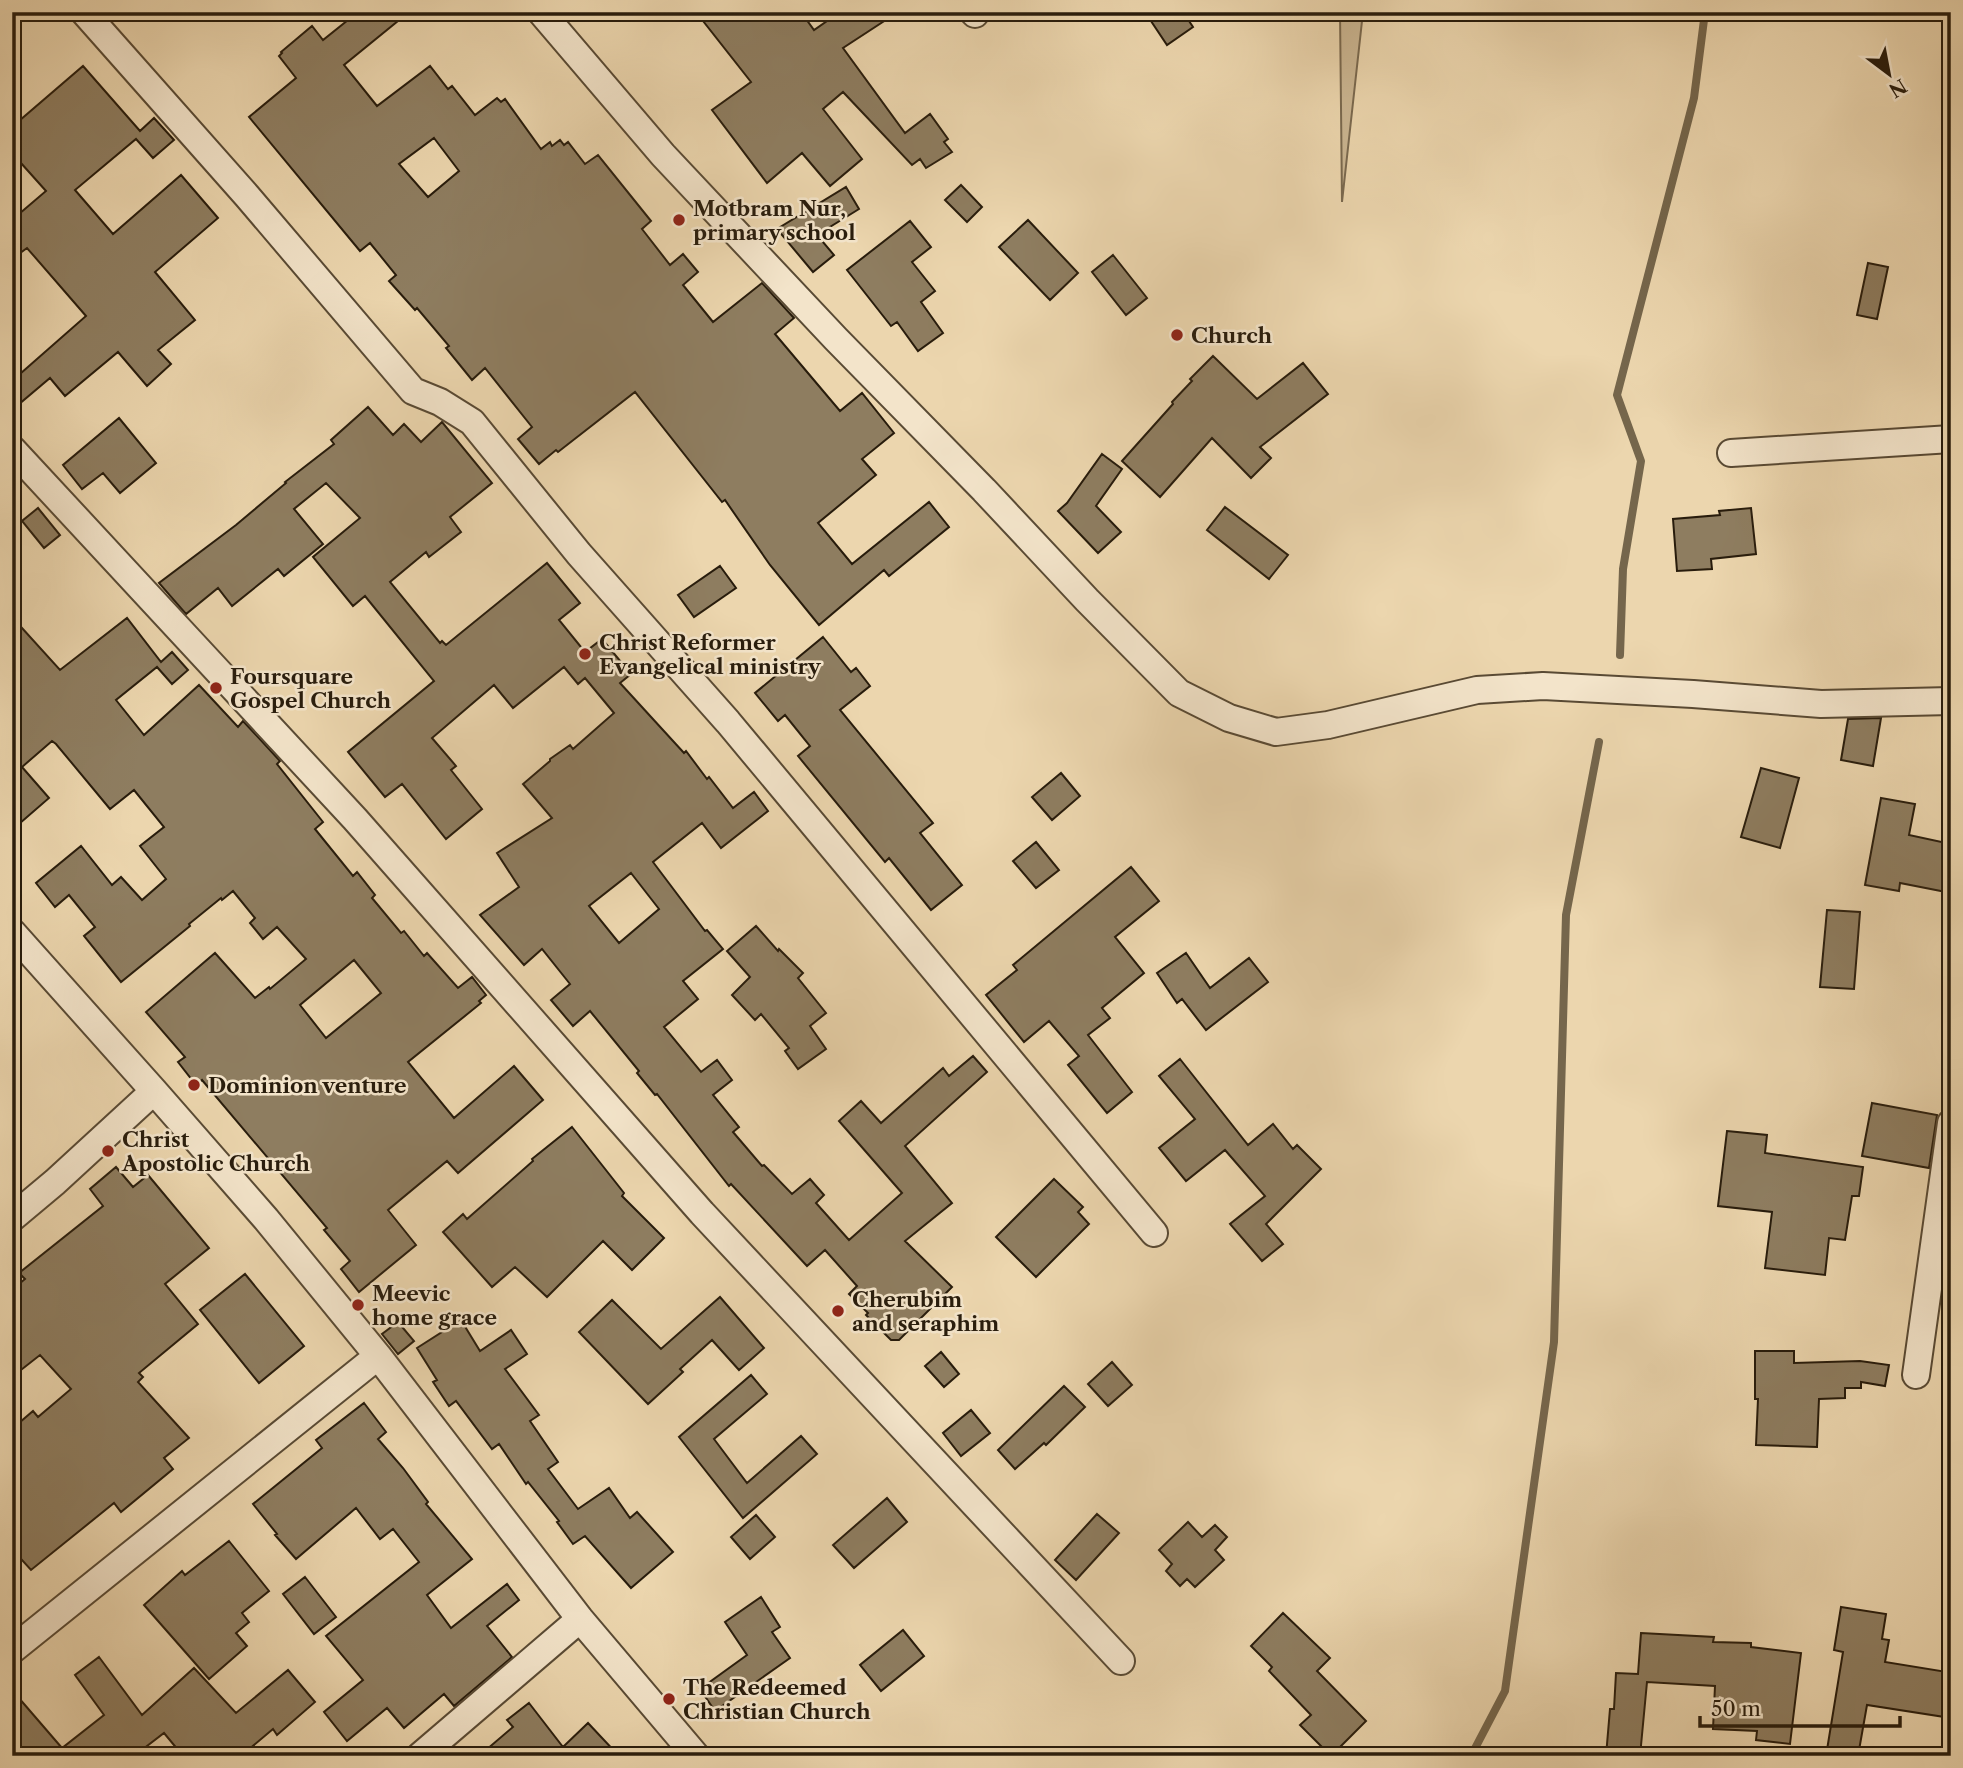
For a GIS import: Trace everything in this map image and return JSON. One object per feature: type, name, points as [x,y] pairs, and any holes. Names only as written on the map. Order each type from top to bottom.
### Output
[{"type":"street","points":[[84,12],[247,196],[413,391],[440,402],[471,422],[579,554],[727,722],[1154,1233]]},
{"type":"street","points":[[541,12],[663,155],[1087,600],[1179,693],[1229,718],[1276,732],[1328,725],[1476,690],[1543,686],[1821,704],[1951,701]]},
{"type":"street","points":[[1731,453],[1951,439]]},
{"type":"street","points":[[12,449],[355,819],[702,1213],[1121,1661]]},
{"type":"street","points":[[12,932],[266,1219],[378,1356],[580,1619],[696,1756]]},
{"type":"street","points":[[12,1218],[154,1091]]},
{"type":"street","points":[[1916,1375],[1951,1123]]},
{"type":"street","points":[[12,1650],[378,1356]]},
{"type":"street","points":[[420,1756],[580,1619]]},
{"type":"shaded area","points":[[1340,12],[1363,12],[1342,202]]},
{"type":"building","points":[[358,12],[409,12],[344,65],[377,106],[430,66],[448,89],[452,86],[475,115],[497,98],[501,102],[505,99],[541,149],[550,142],[552,146],[560,140],[564,145],[568,142],[585,164],[598,155],[651,221],[642,229],[670,265],[683,254],[698,272],[683,285],[713,322],[762,283],[794,318],[775,334],[840,411],[862,393],[894,433],[862,459],[876,475],[818,523],[852,564],[929,502],[949,527],[889,576],[884,570],[819,625],[770,565],[725,500],[722,502],[635,392],[539,464],[518,439],[532,427],[485,368],[472,380],[446,348],[449,346],[417,308],[415,310],[389,281],[396,275],[370,243],[360,251],[249,117],[296,78],[279,56],[281,52],[312,26],[323,40]],"holes":[[[434,138],[459,171],[428,197],[399,164]]]},
{"type":"building","points":[[696,12],[801,12],[814,30],[840,12],[898,12],[843,48],[905,133],[930,114],[948,139],[944,142],[952,152],[926,168],[920,159],[912,165],[843,92],[823,109],[862,159],[830,186],[802,153],[767,183],[712,110],[751,82]]},
{"type":"building","points":[[1145,12],[1183,12],[1193,27],[1167,45]]},
{"type":"building","points":[[83,66],[140,131],[154,118],[174,140],[153,158],[136,139],[75,190],[113,234],[181,175],[218,218],[155,272],[195,320],[158,350],[171,364],[147,386],[118,352],[65,396],[50,378],[12,410],[12,381],[86,316],[27,248],[12,259],[12,220],[46,191],[12,153],[12,127]]},
{"type":"building","points":[[961,185],[982,207],[967,222],[945,200]]},
{"type":"building","points":[[846,187],[859,209],[817,235],[834,255],[813,272],[777,229]]},
{"type":"building","points":[[1028,220],[1078,273],[1050,300],[999,247]]},
{"type":"building","points":[[910,221],[931,247],[912,262],[935,291],[921,302],[943,333],[918,351],[897,322],[891,326],[847,270]]},
{"type":"building","points":[[1113,255],[1147,298],[1126,315],[1092,272]]},
{"type":"building","points":[[1868,263],[1888,267],[1877,319],[1857,315]]},
{"type":"building","points":[[1213,356],[1257,399],[1303,363],[1328,394],[1260,447],[1271,458],[1251,478],[1212,438],[1160,497],[1122,461],[1173,404],[1192,381],[1190,379]]},
{"type":"building","points":[[368,407],[393,435],[404,424],[421,442],[442,422],[492,483],[450,517],[461,532],[429,557],[426,552],[390,582],[440,643],[442,641],[446,645],[547,563],[580,603],[559,620],[585,652],[602,639],[631,674],[620,683],[684,753],[686,751],[733,808],[754,792],[768,811],[721,848],[702,823],[653,862],[705,931],[707,930],[723,949],[683,981],[698,999],[664,1027],[701,1072],[717,1060],[732,1080],[713,1095],[739,1127],[733,1132],[762,1166],[792,1194],[810,1179],[824,1195],[816,1203],[849,1240],[902,1193],[839,1121],[861,1101],[881,1123],[943,1068],[949,1076],[973,1056],[987,1072],[905,1146],[952,1203],[905,1241],[952,1287],[899,1340],[891,1340],[866,1315],[868,1313],[849,1294],[857,1286],[825,1250],[807,1266],[731,1184],[729,1186],[590,1011],[573,1026],[551,1000],[570,984],[542,949],[524,965],[480,915],[519,887],[497,853],[552,818],[523,784],[570,745],[573,749],[614,713],[585,678],[578,684],[564,667],[513,708],[494,685],[432,738],[456,766],[451,770],[482,809],[446,839],[402,784],[385,797],[348,752],[434,681],[365,596],[353,606],[313,557],[360,518],[326,483],[294,509],[323,544],[284,576],[278,569],[232,606],[218,588],[186,614],[159,583],[236,525],[334,444],[331,440]],"holes":[[[631,873],[659,909],[619,943],[589,906]]]},
{"type":"building","points":[[119,418],[156,463],[120,493],[103,473],[82,489],[63,465]]},
{"type":"building","points":[[1102,454],[1122,469],[1096,506],[1121,532],[1098,553],[1058,511],[1067,503]]},
{"type":"building","points":[[1225,507],[1288,555],[1269,579],[1207,530]]},
{"type":"building","points":[[38,508],[60,535],[44,548],[22,521]]},
{"type":"building","points":[[1751,508],[1756,554],[1711,559],[1712,569],[1677,571],[1673,519],[1720,515],[1719,511]]},
{"type":"building","points":[[720,566],[736,588],[694,617],[678,595]]},
{"type":"building","points":[[12,617],[60,670],[127,618],[161,662],[172,652],[188,670],[172,684],[157,667],[116,700],[144,735],[199,685],[238,727],[243,721],[280,761],[277,764],[323,822],[315,829],[353,876],[357,872],[375,895],[372,898],[401,933],[404,931],[424,956],[427,953],[458,988],[472,977],[486,995],[479,1001],[481,1003],[408,1062],[454,1118],[514,1066],[543,1100],[458,1173],[447,1161],[388,1210],[416,1245],[359,1292],[341,1269],[350,1261],[324,1230],[327,1228],[202,1080],[196,1085],[178,1062],[185,1057],[146,1012],[215,953],[255,998],[306,959],[277,927],[263,939],[250,923],[255,918],[233,891],[189,924],[190,926],[121,982],[84,936],[95,927],[69,895],[55,907],[36,883],[81,846],[112,885],[121,877],[142,900],[166,879],[140,846],[164,827],[134,790],[110,809],[52,741],[22,767],[49,798],[12,830]],"holes":[[[354,960],[381,993],[326,1038],[300,1005]]]},
{"type":"building","points":[[823,637],[851,672],[856,668],[870,686],[840,710],[933,823],[920,833],[962,885],[931,910],[889,858],[885,862],[798,756],[810,746],[785,715],[778,721],[755,693]]},
{"type":"building","points":[[1881,718],[1873,766],[1841,760],[1848,719]]},
{"type":"building","points":[[1761,768],[1799,778],[1780,848],[1741,837]]},
{"type":"building","points":[[1061,773],[1080,796],[1052,820],[1032,797]]},
{"type":"building","points":[[1881,798],[1915,804],[1909,835],[1951,844],[1951,893],[1900,883],[1899,891],[1865,885]]},
{"type":"building","points":[[1036,842],[1059,870],[1036,888],[1013,861]]},
{"type":"building","points":[[1131,867],[1159,901],[1115,937],[1144,973],[1102,1008],[1110,1018],[1088,1035],[1132,1092],[1107,1113],[1068,1065],[1079,1056],[1049,1021],[1024,1042],[986,995],[1017,970],[1013,965]]},
{"type":"building","points":[[1827,910],[1860,912],[1854,989],[1820,987]]},
{"type":"building","points":[[756,926],[778,951],[779,949],[803,973],[798,978],[826,1013],[810,1026],[826,1049],[798,1069],[785,1051],[789,1048],[761,1014],[755,1020],[732,995],[750,977],[727,951]]},
{"type":"building","points":[[1186,953],[1210,988],[1249,958],[1268,982],[1206,1030],[1182,999],[1177,1003],[1157,973]]},
{"type":"building","points":[[1180,1059],[1248,1145],[1273,1124],[1293,1149],[1297,1145],[1321,1169],[1266,1224],[1283,1244],[1262,1261],[1230,1224],[1265,1196],[1225,1150],[1186,1181],[1159,1148],[1195,1119],[1159,1076]]},
{"type":"building","points":[[1872,1103],[1937,1115],[1929,1168],[1862,1156]]},
{"type":"building","points":[[572,1127],[624,1193],[622,1196],[664,1238],[632,1270],[603,1241],[547,1297],[515,1267],[492,1287],[443,1232],[463,1214],[467,1219],[533,1161],[532,1159]]},
{"type":"building","points":[[1727,1131],[1767,1135],[1765,1153],[1863,1167],[1859,1196],[1852,1196],[1845,1240],[1829,1238],[1825,1275],[1765,1268],[1772,1212],[1718,1206]]},
{"type":"building","points":[[116,1167],[133,1187],[148,1175],[209,1248],[165,1284],[198,1324],[139,1373],[143,1377],[138,1382],[189,1438],[164,1458],[173,1469],[121,1512],[114,1503],[31,1570],[12,1549],[12,1429],[33,1411],[38,1417],[71,1389],[40,1355],[12,1377],[12,1290],[25,1279],[19,1273],[103,1206],[90,1189]]},
{"type":"building","points":[[1054,1179],[1083,1207],[1078,1212],[1089,1224],[1036,1277],[996,1237]]},
{"type":"building","points":[[245,1274],[304,1346],[259,1383],[200,1310]]},
{"type":"building","points":[[720,1297],[764,1348],[739,1370],[712,1340],[680,1369],[683,1372],[648,1404],[579,1332],[612,1300],[661,1349]]},
{"type":"building","points":[[461,1320],[480,1351],[511,1330],[527,1354],[505,1369],[539,1415],[530,1421],[558,1462],[548,1469],[578,1509],[609,1488],[630,1518],[637,1512],[673,1552],[631,1588],[585,1536],[573,1544],[557,1522],[559,1521],[528,1482],[526,1484],[499,1444],[492,1449],[456,1401],[449,1406],[433,1382],[437,1380],[417,1348]]},
{"type":"building","points":[[398,1322],[414,1341],[398,1354],[382,1334]]},
{"type":"building","points":[[1755,1351],[1794,1351],[1794,1363],[1860,1361],[1889,1365],[1885,1386],[1861,1382],[1861,1388],[1845,1388],[1845,1398],[1819,1399],[1817,1447],[1756,1445],[1758,1399],[1755,1399]]},
{"type":"building","points":[[941,1352],[959,1374],[944,1387],[925,1366]]},
{"type":"building","points":[[1112,1362],[1132,1385],[1108,1406],[1088,1384]]},
{"type":"building","points":[[751,1375],[767,1394],[714,1439],[747,1483],[801,1436],[817,1454],[743,1518],[679,1437]]},
{"type":"building","points":[[1064,1386],[1085,1407],[1046,1445],[1044,1443],[1015,1469],[998,1450]]},
{"type":"building","points":[[364,1403],[386,1432],[378,1439],[403,1468],[428,1502],[426,1504],[472,1559],[427,1595],[451,1628],[507,1584],[519,1600],[487,1626],[512,1657],[454,1706],[444,1694],[404,1728],[387,1708],[347,1741],[324,1712],[363,1680],[326,1636],[419,1562],[393,1529],[380,1539],[356,1508],[296,1559],[253,1504],[322,1448],[316,1440]]},
{"type":"building","points":[[971,1410],[990,1433],[961,1456],[943,1433]]},
{"type":"building","points":[[887,1498],[907,1522],[854,1568],[833,1545]]},
{"type":"building","points":[[1097,1514],[1119,1533],[1076,1580],[1055,1560]]},
{"type":"building","points":[[756,1515],[775,1537],[750,1559],[731,1537]]},
{"type":"building","points":[[1188,1522],[1202,1537],[1215,1525],[1227,1537],[1215,1550],[1224,1560],[1195,1587],[1187,1579],[1180,1586],[1166,1571],[1172,1564],[1159,1550]]},
{"type":"building","points":[[229,1541],[269,1591],[242,1613],[249,1622],[236,1633],[247,1646],[209,1679],[144,1605],[182,1571],[185,1575]]},
{"type":"building","points":[[305,1577],[336,1617],[314,1634],[283,1594]]},
{"type":"building","points":[[761,1597],[780,1627],[772,1632],[790,1658],[715,1711],[700,1689],[747,1655],[725,1622]]},
{"type":"building","points":[[1841,1607],[1886,1614],[1882,1639],[1889,1640],[1885,1662],[1947,1672],[1945,1687],[1951,1688],[1951,1718],[1867,1705],[1858,1756],[1826,1756],[1843,1652],[1834,1650]]},
{"type":"building","points":[[1283,1613],[1330,1658],[1317,1671],[1366,1721],[1331,1756],[1300,1725],[1311,1715],[1269,1671],[1272,1667],[1251,1646]]},
{"type":"building","points":[[903,1630],[924,1656],[881,1691],[860,1665]]},
{"type":"building","points":[[1641,1633],[1714,1637],[1713,1642],[1751,1643],[1751,1647],[1801,1653],[1790,1744],[1756,1740],[1757,1731],[1713,1729],[1715,1686],[1647,1682],[1640,1756],[1606,1756],[1610,1709],[1614,1709],[1616,1673],[1638,1674]]},
{"type":"building","points":[[99,1657],[142,1715],[194,1668],[236,1713],[288,1670],[315,1702],[277,1735],[273,1729],[241,1756],[183,1756],[164,1733],[134,1756],[12,1756],[12,1690],[62,1748],[104,1715],[75,1675]]},
{"type":"building","points":[[529,1703],[563,1747],[588,1723],[619,1756],[479,1756],[513,1727],[507,1720]]},
{"type":"waterway","points":[[1620,655],[1623,569],[1641,461],[1617,395],[1694,98],[1705,12]]},
{"type":"waterway","points":[[1471,1756],[1505,1691],[1554,1342],[1566,915],[1599,742]]},
{"type":"place","name":"Motbram Nur, primary school","points":[[679,220]]},
{"type":"place","name":"Church","points":[[1177,335]]},
{"type":"place","name":"Christ Reformer Evangelical ministry","points":[[585,654]]},
{"type":"place","name":"Foursquare Gospel Church","points":[[216,688]]},
{"type":"place","name":"Dominion venture","points":[[194,1085]]},
{"type":"place","name":"Christ Apostolic Church","points":[[108,1151]]},
{"type":"place","name":"Meevic home grace","points":[[358,1305]]},
{"type":"place","name":"Cherubim and seraphim","points":[[838,1311]]},
{"type":"place","name":"The Redeemed Christian Church","points":[[669,1699]]}]
